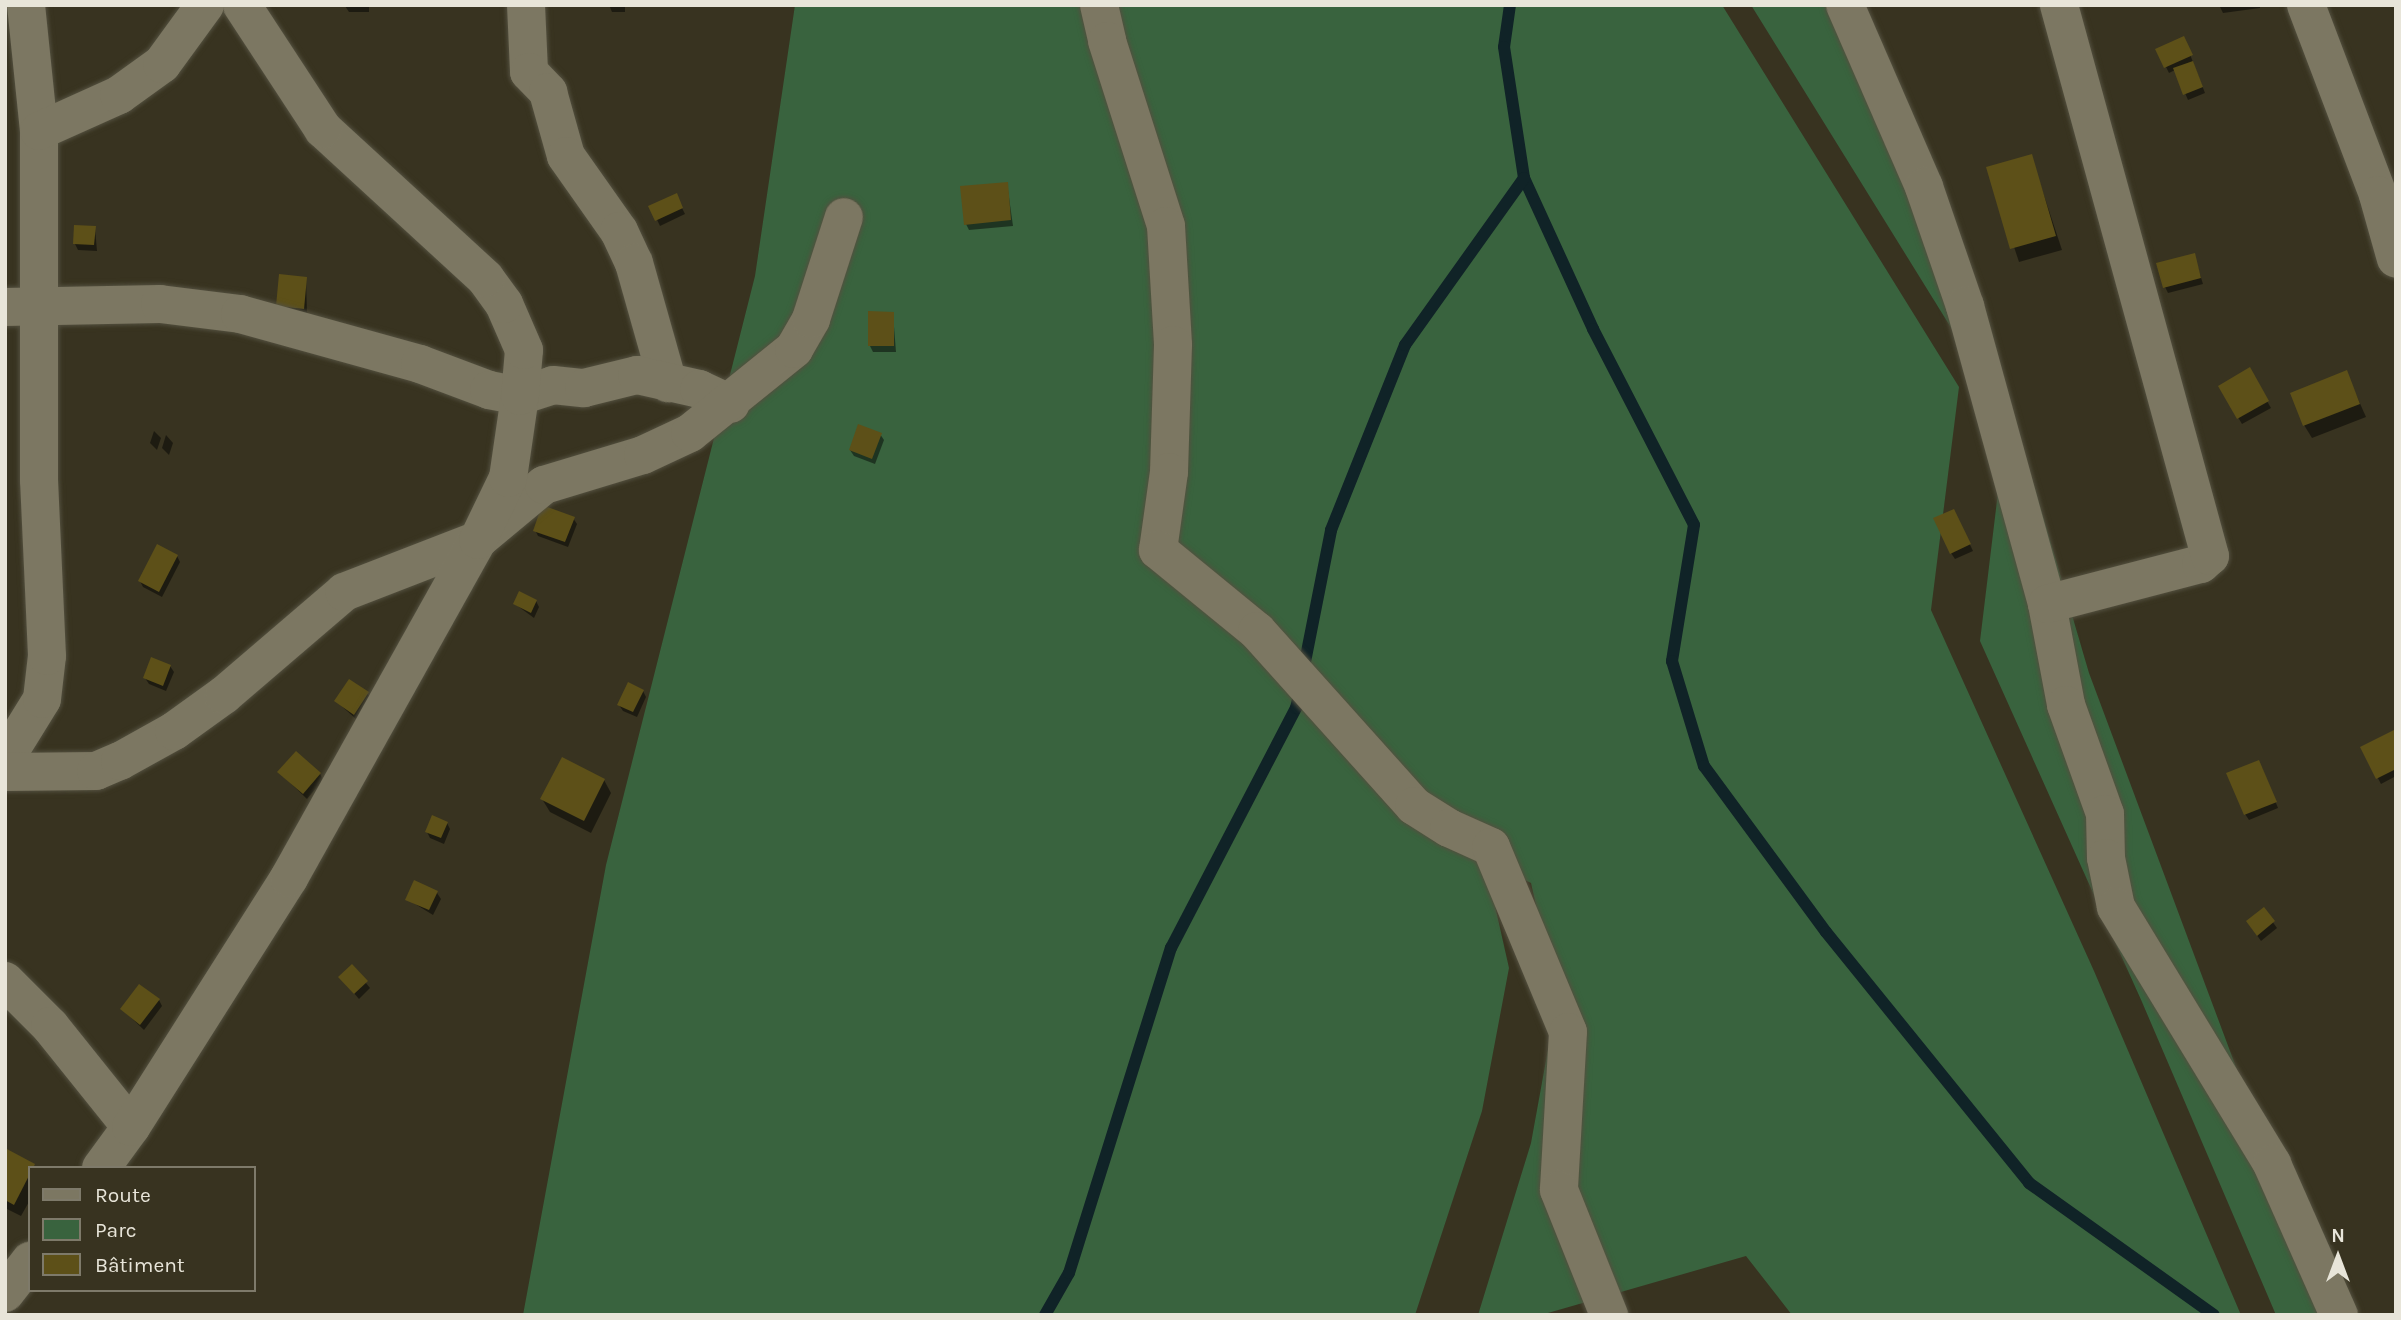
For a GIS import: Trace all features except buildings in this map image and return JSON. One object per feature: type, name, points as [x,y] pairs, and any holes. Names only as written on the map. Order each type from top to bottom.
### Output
[{"type":"street","points":[[5,759],[42,699],[47,656],[38,480],[41,365],[21,307],[39,131],[26,5]]},
{"type":"street","points":[[39,131],[119,94],[162,64],[205,5]]},
{"type":"street","points":[[102,1166],[131,1127],[289,878],[478,540],[508,478],[520,396],[524,350],[505,304],[485,278],[323,129],[242,5]]},
{"type":"street","points":[[526,5],[528,72],[548,92],[571,164],[619,231],[634,262],[668,383]]},
{"type":"street","points":[[1100,5],[1107,41],[1167,226],[1173,345],[1169,472],[1158,550],[1257,631],[1414,806],[1449,828],[1491,847],[1568,1032],[1559,1190],[1604,1312]]},
{"type":"street","points":[[1845,5],[1944,244],[2047,604],[2066,705],[2105,814],[2106,858],[2116,907],[2277,1172],[2339,1315]]},
{"type":"street","points":[[2047,604],[2201,564],[2210,556],[2059,5]]},
{"type":"street","points":[[2306,5],[2378,195],[2396,259]]},
{"type":"street","points":[[5,772],[96,771],[120,761],[224,695],[344,592],[478,540],[544,485],[643,455],[690,433],[731,404],[794,349],[811,319],[844,217]]},
{"type":"street","points":[[21,307],[160,304],[240,314],[520,396],[553,385],[584,388],[637,375],[699,389],[731,404]]},
{"type":"street","points":[[5,981],[50,1026],[131,1127]]},
{"type":"street","points":[[5,1024],[50,1026]]},
{"type":"street","points":[[5,1293],[28,1264]]},
{"type":"green space","points":[[795,5],[1722,5],[1959,387],[1931,610],[2094,971],[2241,1315],[1792,1315],[1746,1256],[1541,1315],[1478,1315],[1531,1143],[1557,1000],[1531,883],[1485,861],[1509,968],[1482,1111],[1415,1315],[523,1315],[606,865],[755,276]]},
{"type":"green space","points":[[1751,5],[1836,5],[1999,366],[2089,673],[2324,1303],[2333,1315],[2276,1315],[2142,1002],[1980,641],[2007,418]]},
{"type":"waterway","points":[[1510,5],[1504,47],[1524,178],[1593,329],[1694,525],[1672,661],[1704,766],[1826,932],[2029,1183],[2214,1315]]},
{"type":"waterway","points":[[1303,672],[1331,530],[1405,345],[1524,178]]},
{"type":"waterway","points":[[1045,1315],[1069,1273],[1171,948],[1296,708],[1300,690]]}]
